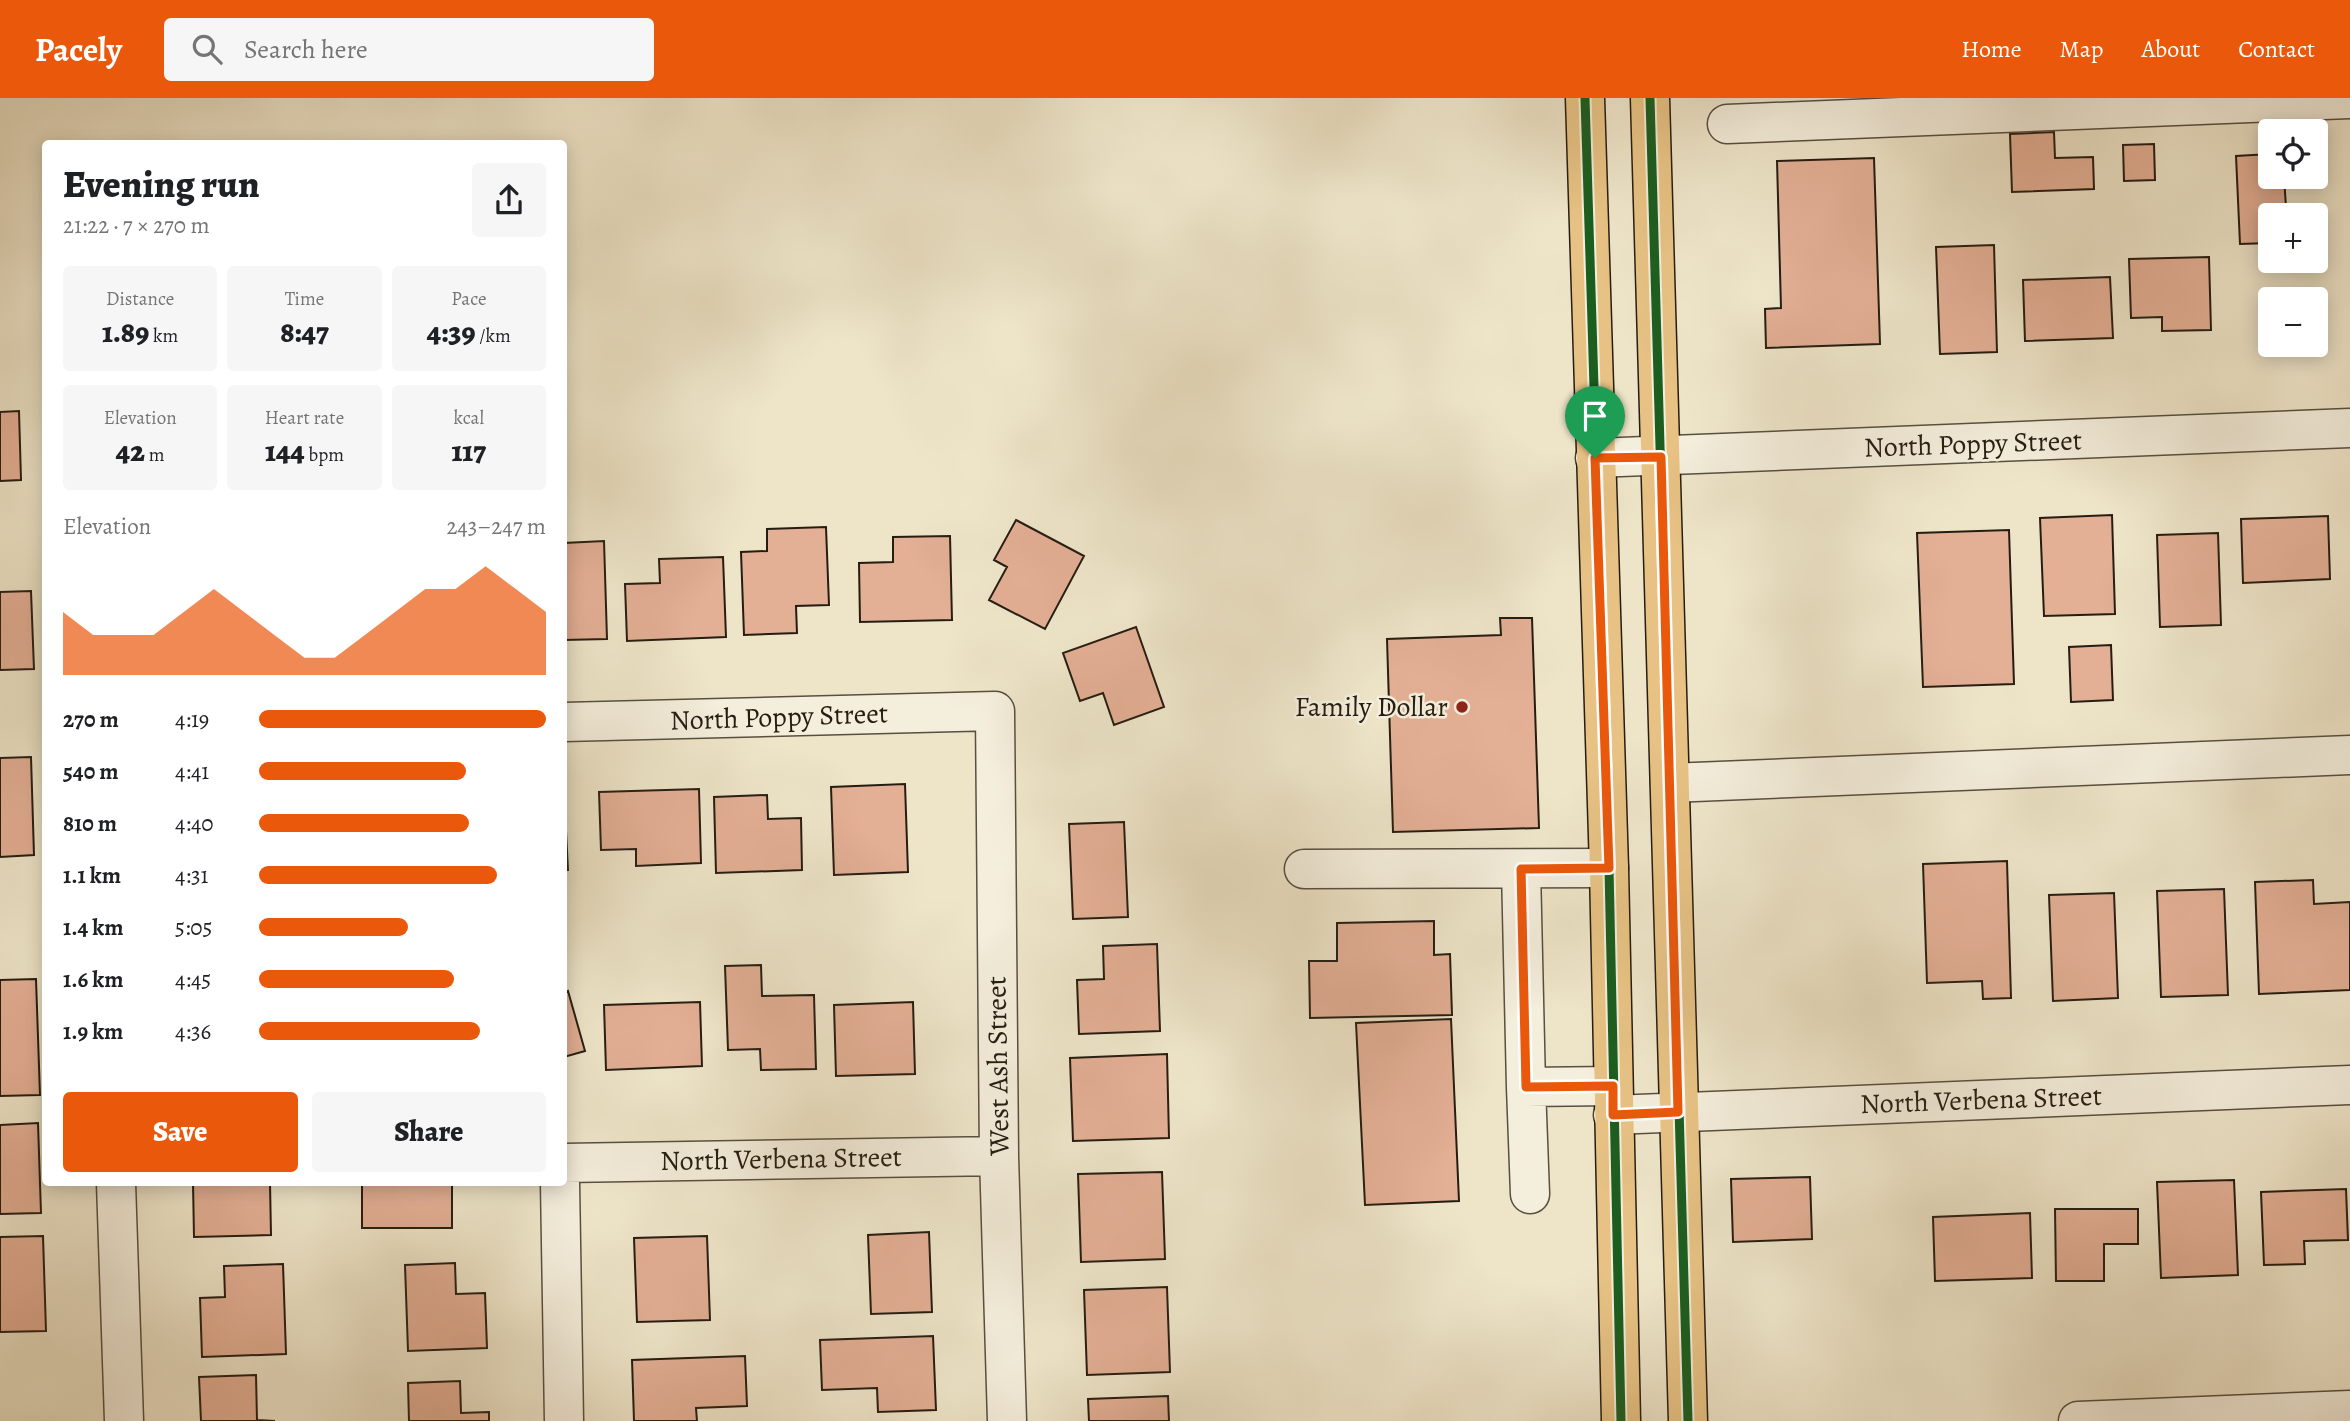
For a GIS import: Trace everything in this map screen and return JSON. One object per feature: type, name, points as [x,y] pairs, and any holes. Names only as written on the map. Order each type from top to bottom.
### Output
[{"type":"main road","points":[[1585,98],[1609,868],[1621,1421]]},
{"type":"main road","points":[[1650,98],[1688,1421]]},
{"type":"street","points":[[1727,124],[2350,99]]},
{"type":"street","name":"North Poppy Street","points":[[1595,458],[2350,428]]},
{"type":"street","name":"North Poppy Street","points":[[567,722],[995,711]]},
{"type":"street","name":"West Ash Street","points":[[995,711],[999,1156],[1007,1421]]},
{"type":"street","points":[[1670,783],[2350,755]]},
{"type":"street","points":[[1304,869],[1609,868]]},
{"type":"street","points":[[1521,869],[1530,1194]]},
{"type":"street","name":"North Verbena Street","points":[[1526,1087],[1678,1112],[2350,1085]]},
{"type":"street","name":"North Verbena Street","points":[[567,1163],[999,1156]]},
{"type":"street","points":[[116,1186],[124,1421]]},
{"type":"street","points":[[560,1186],[564,1421]]},
{"type":"street","points":[[2078,1421],[2350,1410]]},
{"type":"building","points":[[2054,132],[2055,158],[2093,157],[2094,189],[2012,192],[2010,134]]},
{"type":"building","points":[[2154,144],[2155,180],[2124,181],[2123,145]]},
{"type":"building","points":[[2258,155],[2258,189],[2285,189],[2286,203],[2258,203],[2258,243],[2240,244],[2236,156]]},
{"type":"building","points":[[1874,158],[1880,344],[1766,348],[1765,309],[1781,308],[1777,161]]},
{"type":"building","points":[[1994,245],[1997,352],[1940,354],[1936,247]]},
{"type":"building","points":[[2209,257],[2211,330],[2162,331],[2162,317],[2131,318],[2129,259]]},
{"type":"building","points":[[2110,277],[2113,338],[2025,341],[2023,280]]},
{"type":"building","points":[[19,411],[21,480],[0,481],[0,412]]},
{"type":"building","points":[[2112,515],[2115,614],[2044,616],[2040,518]]},
{"type":"building","points":[[2328,516],[2330,579],[2243,583],[2241,519]]},
{"type":"building","points":[[1016,520],[1084,556],[1045,629],[989,600],[1007,567],[994,560]]},
{"type":"building","points":[[826,527],[829,605],[796,606],[797,633],[744,635],[741,552],[767,551],[767,529]]},
{"type":"building","points":[[2009,530],[2014,684],[1923,687],[1917,533]]},
{"type":"building","points":[[2218,533],[2221,625],[2160,627],[2157,535]]},
{"type":"building","points":[[950,536],[952,620],[860,622],[859,563],[893,562],[893,537]]},
{"type":"building","points":[[604,541],[607,639],[567,640],[567,543]]},
{"type":"building","points":[[723,557],[726,637],[627,641],[625,584],[660,583],[659,559]]},
{"type":"building","points":[[31,591],[34,669],[0,670],[0,592]]},
{"type":"building","name":"Family Dollar","points":[[1500,618],[1532,618],[1539,828],[1393,832],[1387,639],[1501,635]]},
{"type":"building","points":[[1136,627],[1164,707],[1114,725],[1103,693],[1080,701],[1063,653]]},
{"type":"building","points":[[2111,645],[2113,700],[2071,702],[2069,647]]},
{"type":"building","points":[[31,757],[34,855],[0,857],[0,758]]},
{"type":"building","points":[[905,784],[908,872],[834,875],[831,787]]},
{"type":"building","points":[[699,789],[701,863],[636,866],[636,849],[601,850],[599,792]]},
{"type":"building","points":[[767,795],[768,819],[801,818],[802,870],[716,873],[714,797]]},
{"type":"building","points":[[1124,822],[1128,917],[1073,919],[1069,824]]},
{"type":"building","points":[[2007,861],[2011,998],[1983,999],[1982,981],[1927,983],[1923,864]]},
{"type":"building","points":[[2313,880],[2314,904],[2350,902],[2350,990],[2259,994],[2255,882]]},
{"type":"building","points":[[2224,889],[2228,995],[2161,997],[2157,891]]},
{"type":"building","points":[[2114,893],[2118,998],[2053,1001],[2049,895]]},
{"type":"building","points":[[1434,921],[1434,955],[1450,954],[1452,1015],[1310,1018],[1309,961],[1337,961],[1337,923]]},
{"type":"building","points":[[1157,944],[1160,1031],[1079,1034],[1077,980],[1104,979],[1103,946]]},
{"type":"building","points":[[761,965],[762,996],[814,995],[816,1069],[761,1070],[760,1049],[728,1050],[725,966]]},
{"type":"building","points":[[36,979],[40,1095],[0,1096],[0,980]]},
{"type":"building","points":[[567,992],[585,1051],[567,1056]]},
{"type":"building","points":[[700,1002],[702,1066],[606,1070],[604,1005]]},
{"type":"building","points":[[913,1002],[915,1074],[836,1076],[834,1005]]},
{"type":"building","points":[[1451,1019],[1459,1201],[1365,1205],[1356,1023]]},
{"type":"building","points":[[1167,1054],[1169,1138],[1073,1141],[1070,1058]]},
{"type":"building","points":[[38,1123],[41,1213],[0,1214],[0,1125]]},
{"type":"building","points":[[1162,1172],[1165,1259],[1081,1262],[1078,1174]]},
{"type":"building","points":[[1810,1177],[1812,1239],[1733,1242],[1731,1179]]},
{"type":"building","points":[[2234,1180],[2238,1275],[2161,1278],[2157,1182]]},
{"type":"building","points":[[193,1186],[270,1186],[271,1235],[194,1237]]},
{"type":"building","points":[[362,1186],[452,1186],[452,1228],[362,1228]]},
{"type":"building","points":[[2346,1189],[2348,1240],[2304,1241],[2305,1264],[2264,1265],[2261,1192]]},
{"type":"building","points":[[2055,1209],[2138,1209],[2138,1244],[2104,1244],[2104,1281],[2056,1281]]},
{"type":"building","points":[[2030,1213],[2032,1278],[1935,1281],[1933,1217]]},
{"type":"building","points":[[929,1232],[932,1312],[871,1314],[868,1235]]},
{"type":"building","points":[[43,1236],[46,1331],[0,1332],[0,1237]]},
{"type":"building","points":[[707,1236],[710,1320],[637,1322],[634,1238]]},
{"type":"building","points":[[455,1263],[456,1294],[485,1293],[487,1348],[408,1351],[405,1265]]},
{"type":"building","points":[[283,1264],[286,1354],[202,1357],[200,1298],[225,1297],[224,1266]]},
{"type":"building","points":[[1167,1287],[1170,1372],[1087,1375],[1084,1290]]},
{"type":"building","points":[[933,1336],[936,1410],[878,1412],[877,1388],[822,1390],[820,1340]]},
{"type":"building","points":[[745,1356],[747,1406],[696,1408],[697,1421],[634,1421],[632,1360]]},
{"type":"building","points":[[256,1375],[257,1420],[275,1421],[201,1421],[199,1377]]},
{"type":"building","points":[[460,1381],[461,1413],[489,1412],[489,1421],[409,1421],[408,1383]]},
{"type":"building","points":[[1168,1396],[1169,1421],[1089,1421],[1088,1399]]},
{"type":"cycle path","points":[[1585,98],[1609,868],[1621,1421]]},
{"type":"cycle path","points":[[1650,98],[1688,1421]]},
{"type":"place","name":"Family Dollar","points":[[1462,707]]},
{"type":"route","points":[[1661,457],[1678,1112],[1613,1115],[1613,1086],[1526,1087],[1521,869],[1609,868],[1595,458],[1661,457]]}]
